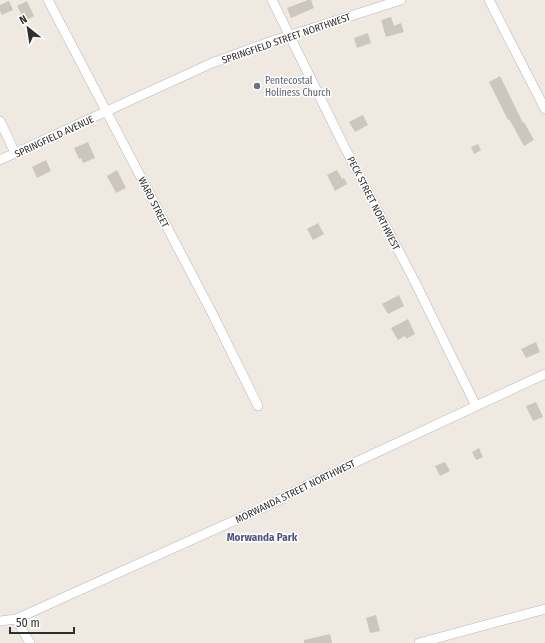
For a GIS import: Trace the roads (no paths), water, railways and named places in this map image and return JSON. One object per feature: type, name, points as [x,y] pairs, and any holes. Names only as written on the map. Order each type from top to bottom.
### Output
[{"type":"street","name":"WARD STREET","points":[[48,0],[238,363],[258,406]]},
{"type":"street","name":"PECK STREET NORTHWEST","points":[[272,0],[344,146],[415,282],[476,406]]},
{"type":"street","name":"SPRINGFIELD STREET NORTHWEST","points":[[107,111],[212,63],[290,35],[401,0]]},
{"type":"street","points":[[489,0],[545,109]]},
{"type":"street","name":"SPRINGFIELD AVENUE","points":[[0,160],[107,111]]},
{"type":"street","points":[[0,121],[15,153]]},
{"type":"street","name":"MORWANDA STREET NORTHWEST","points":[[0,622],[16,619],[264,507],[311,483],[545,374]]},
{"type":"street","points":[[419,643],[545,609]]},
{"type":"street","points":[[16,619],[30,643]]},
{"type":"place","name":"Pentecostal Holiness Church","points":[[257,86]]},
{"type":"district","name":"Morwanda Park","points":[[262,537]]}]
